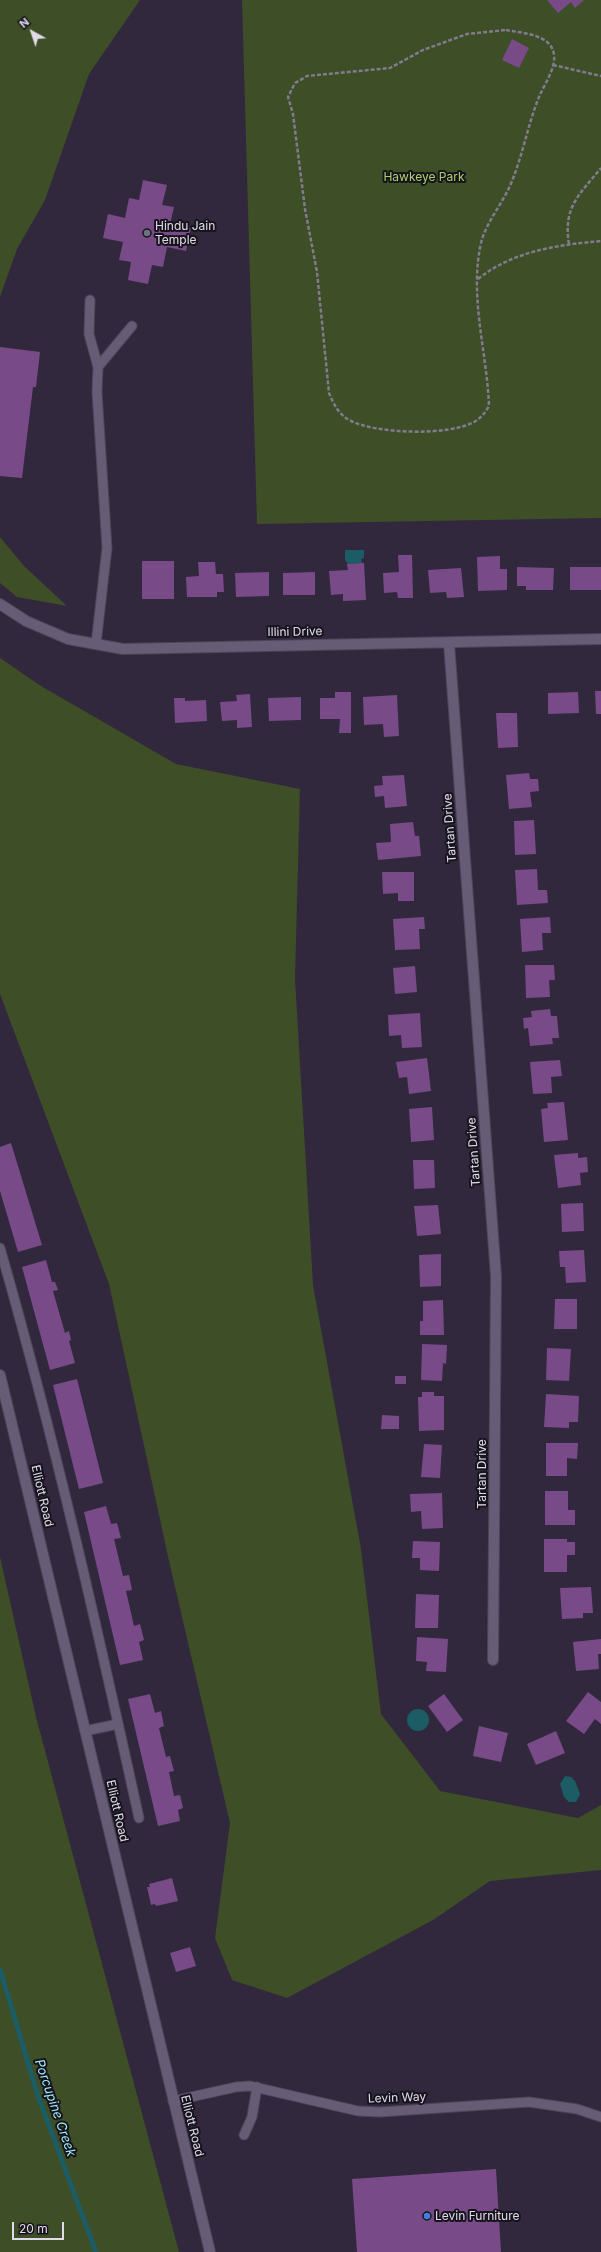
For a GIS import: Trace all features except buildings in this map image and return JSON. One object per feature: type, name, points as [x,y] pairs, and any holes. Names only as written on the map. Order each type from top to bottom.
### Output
[{"type":"street","name":"Illini Drive","points":[[0,604],[26,621],[68,639],[123,649],[601,639]]},
{"type":"street","name":"Tartan Drive","points":[[449,642],[496,1276],[493,1660]]},
{"type":"street","name":"Elliott Road","points":[[0,1375],[210,2252]]},
{"type":"lane","points":[[90,300],[89,334],[98,367],[97,392],[107,548],[96,644]]},
{"type":"lane","points":[[98,367],[132,326]]},
{"type":"lane","points":[[0,1248],[25,1338],[69,1511],[139,1818]]},
{"type":"lane","points":[[85,1731],[118,1724]]},
{"type":"lane","name":"Levin Way","points":[[173,2101],[236,2087],[257,2087],[358,2111],[380,2112],[529,2102],[577,2109],[601,2117]]},
{"type":"lane","points":[[244,2135],[252,2117],[257,2087]]},
{"type":"path","points":[[506,30],[534,34],[548,44],[554,54],[553,65],[538,100],[512,182],[482,241],[477,262],[477,298],[489,406],[483,416],[474,422],[456,429],[405,432],[366,427],[350,420],[337,410],[328,393],[318,272],[306,210],[293,114],[288,97],[295,83],[307,76],[390,68],[423,50],[467,34],[506,30]]},
{"type":"path","points":[[553,65],[601,76]]},
{"type":"path","points":[[569,244],[567,232],[569,213],[575,199],[601,168]]},
{"type":"path","points":[[477,280],[492,267],[523,254],[569,244],[601,241]]},
{"type":"green space","points":[[0,0],[140,0],[89,74],[45,200],[17,249],[0,297]]},
{"type":"green space","name":"Hawkeye Park","points":[[242,0],[601,0],[601,518],[257,524]]},
{"type":"green space","points":[[0,537],[24,566],[67,606],[17,597],[0,583]]},
{"type":"green space","points":[[0,658],[41,686],[176,764],[300,789],[295,979],[313,1285],[361,1549],[381,1714],[440,1791],[578,1818],[601,1805],[601,1870],[490,1881],[433,1920],[287,1998],[232,1980],[215,1938],[230,1823],[169,1561],[109,1284],[0,994]]},
{"type":"green space","points":[[0,1557],[36,1717],[179,2252],[0,2252]]},
{"type":"shaded area","points":[[345,550],[364,550],[364,558],[361,559],[362,563],[348,564],[345,560]]},
{"type":"shaded area","points":[[418,1709],[426,1712],[429,1720],[426,1728],[418,1731],[410,1728],[407,1720],[410,1712]]},
{"type":"shaded area","points":[[565,1776],[571,1777],[575,1781],[580,1794],[576,1802],[569,1802],[564,1797],[560,1784]]},
{"type":"waterway","name":"Porcupine Creek","points":[[0,1969],[38,2096],[96,2252]]},
{"type":"place","name":"Hindu Jain Temple","points":[[147,233]]},
{"type":"place","name":"Levin Furniture","points":[[427,2216]]}]
